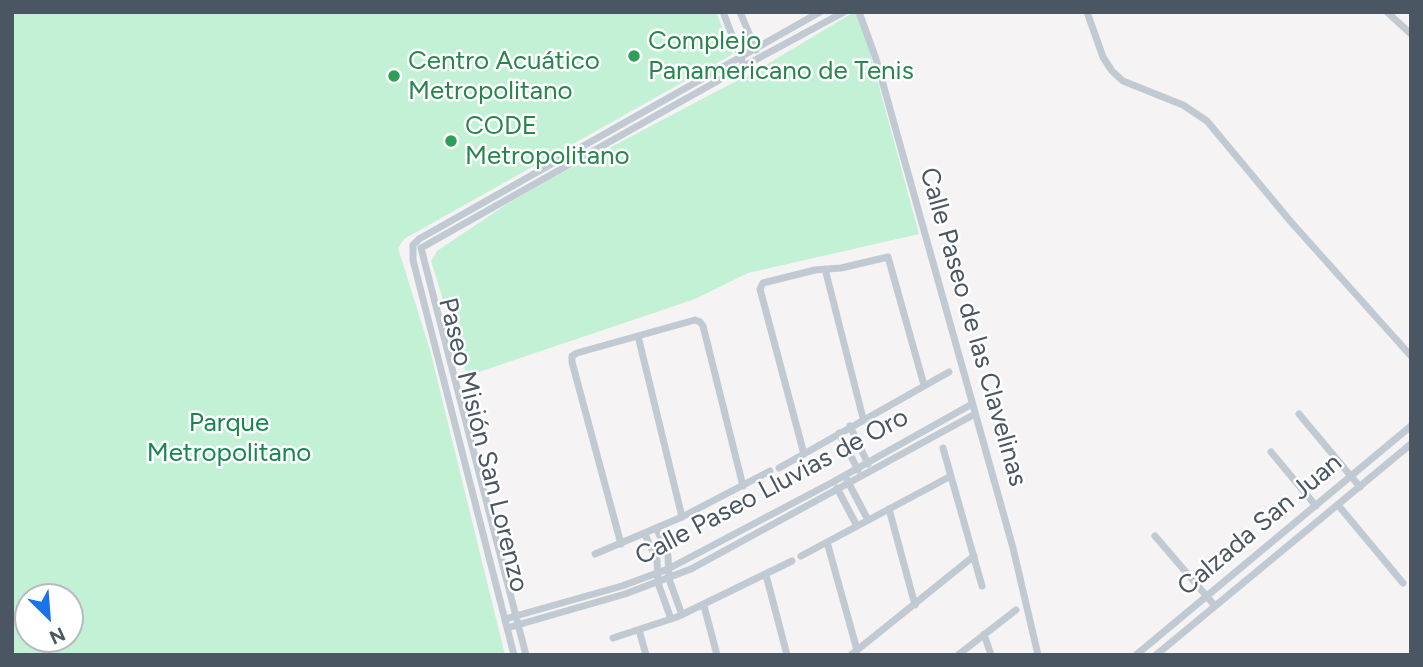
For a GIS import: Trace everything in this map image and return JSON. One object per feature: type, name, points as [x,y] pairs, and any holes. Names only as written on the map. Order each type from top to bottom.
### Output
[{"type":"street","points":[[723,12],[744,66]]},
{"type":"street","points":[[740,12],[759,57]]},
{"type":"street","points":[[417,247],[419,239],[820,12]]},
{"type":"street","points":[[417,247],[844,12]]},
{"type":"street","name":"Calle Paseo de las Clavelinas","points":[[859,12],[876,59],[1013,548],[1038,655]]},
{"type":"street","points":[[1087,12],[1103,57],[1112,71],[1123,81],[1183,106],[1207,121],[1291,222],[1411,356]]},
{"type":"street","points":[[1387,12],[1411,34]]},
{"type":"street","name":"Paseo Misión San Lorenzo","points":[[417,247],[526,655]]},
{"type":"street","name":"Paseo Misión San Lorenzo","points":[[417,247],[414,260],[514,655]]},
{"type":"street","points":[[804,454],[760,289],[763,283],[888,257],[924,385]]},
{"type":"street","points":[[825,269],[863,418]]},
{"type":"street","points":[[621,544],[572,362],[572,356],[577,353],[695,320],[700,322],[743,486]]},
{"type":"street","points":[[638,336],[682,517]]},
{"type":"street","points":[[779,468],[863,418],[949,372]]},
{"type":"street","name":"Calle Paseo Lluvias de Oro","points":[[506,624],[668,569],[972,404]]},
{"type":"street","name":"Calle Paseo Lluvias de Oro","points":[[517,620],[669,579],[750,538],[975,414]]},
{"type":"street","points":[[1298,414],[1360,487]]},
{"type":"street","points":[[850,426],[871,471]]},
{"type":"street","name":"Calzada San Juan","points":[[1136,655],[1411,426]]},
{"type":"street","points":[[839,433],[861,477]]},
{"type":"street","name":"Calzada San Juan","points":[[1156,655],[1411,444]]},
{"type":"street","points":[[943,448],[982,586]]},
{"type":"street","points":[[1271,452],[1316,506]]},
{"type":"street","points":[[595,554],[645,535],[770,471]]},
{"type":"street","points":[[844,475],[868,520]]},
{"type":"street","points":[[801,556],[951,476]]},
{"type":"street","points":[[833,481],[857,526]]},
{"type":"street","points":[[1338,505],[1403,583]]},
{"type":"street","points":[[889,509],[915,605]]},
{"type":"street","points":[[657,529],[668,556],[669,579],[682,615]]},
{"type":"street","points":[[645,535],[657,560],[658,583],[671,620]]},
{"type":"street","points":[[1155,536],[1215,606]]},
{"type":"street","points":[[827,542],[854,652],[974,556]]},
{"type":"street","points":[[613,638],[671,620],[704,606],[792,561]]},
{"type":"street","points":[[766,575],[787,655]]},
{"type":"street","points":[[704,606],[717,655]]},
{"type":"street","points":[[958,655],[1016,610]]},
{"type":"street","points":[[639,630],[646,655]]},
{"type":"street","points":[[984,634],[991,655]]},
{"type":"green space","name":"Parque Metropolitano","points":[[12,12],[716,12],[733,54],[404,239],[398,248],[430,350],[505,655],[12,655]]},
{"type":"green space","points":[[854,12],[859,12],[919,234],[748,273],[695,299],[467,376],[431,261],[437,251],[507,204],[761,68]]},
{"type":"place","name":"Complejo Panamericano de Tenis","points":[[634,56]]},
{"type":"place","name":"Centro Acuático Metropolitano","points":[[394,76]]},
{"type":"place","name":"CODE Metropolitano","points":[[451,141]]}]
